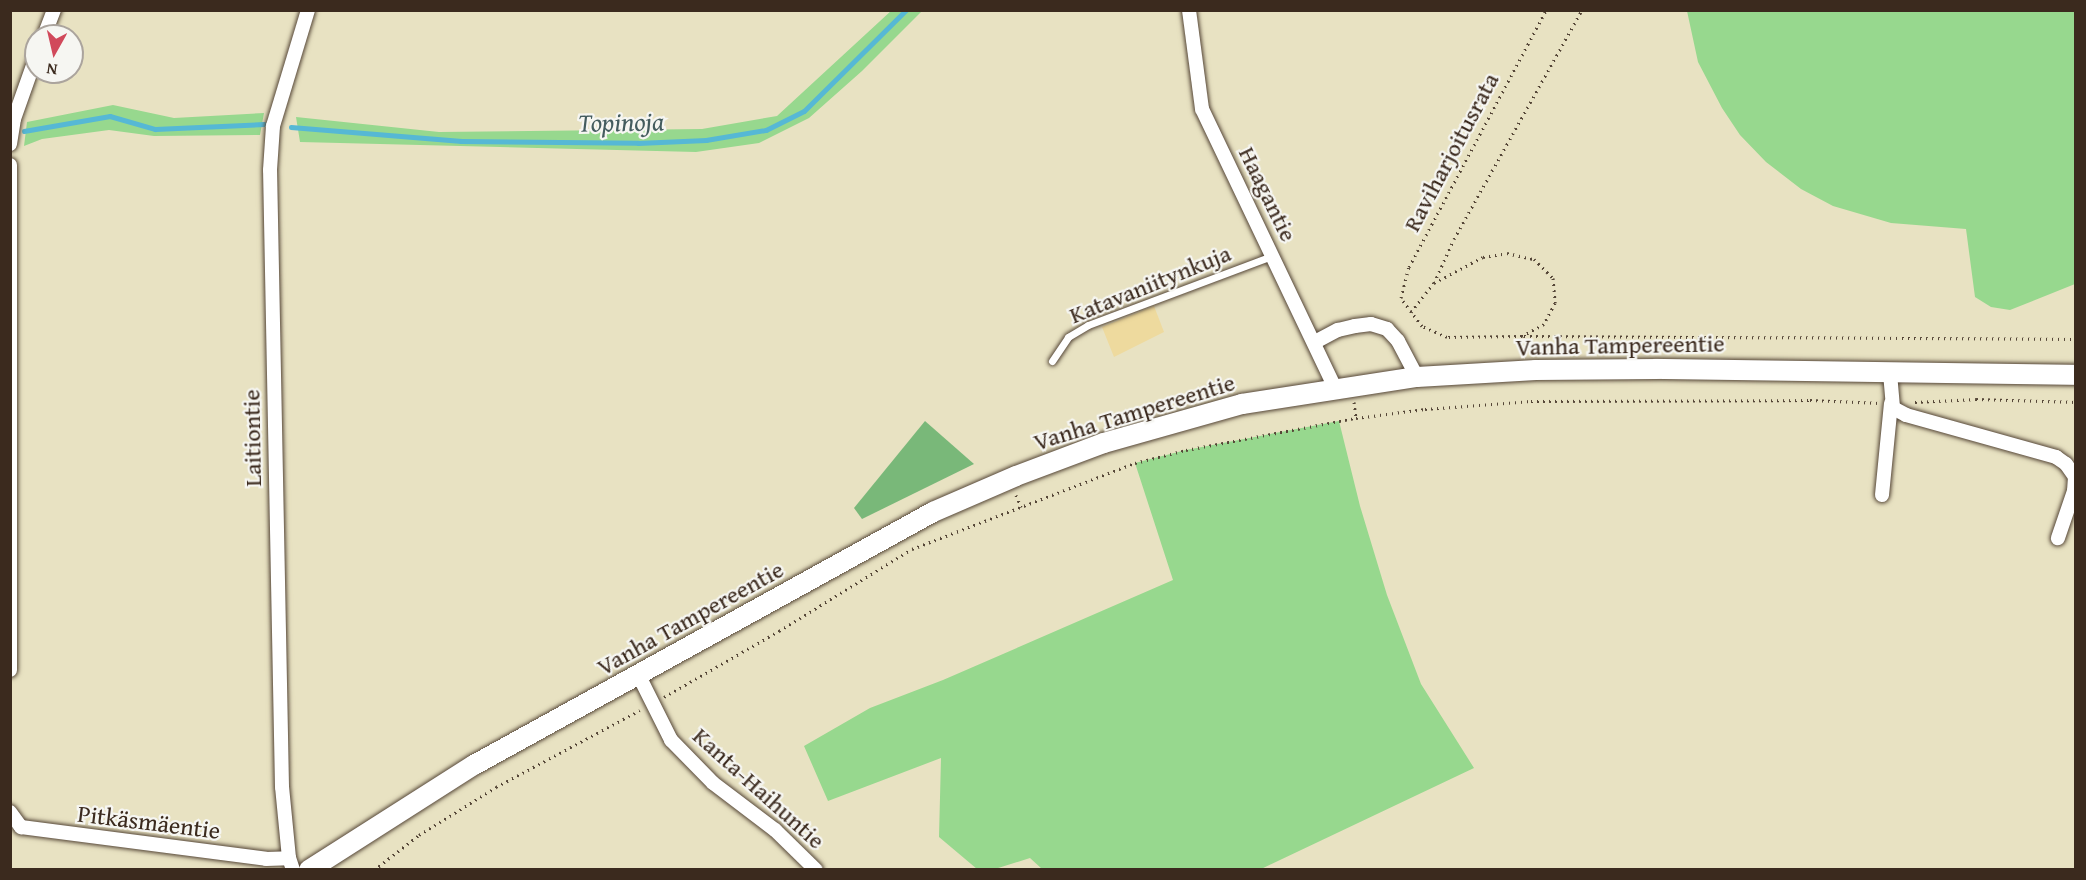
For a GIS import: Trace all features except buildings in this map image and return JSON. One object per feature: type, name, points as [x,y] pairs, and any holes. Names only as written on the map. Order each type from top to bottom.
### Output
[{"type":"main road","name":"Vanha Tampereentie","points":[[309,870],[474,765],[933,512],[1016,476],[1104,443],[1242,404],[1417,377],[1536,370],[1646,369],[2076,375]]},
{"type":"street","name":"Laitiontie","points":[[291,864],[282,787],[270,170],[273,126],[308,10]]},
{"type":"street","name":"Haagantie","points":[[1189,10],[1202,109],[1335,388]]},
{"type":"street","points":[[10,144],[14,119],[26,84]]},
{"type":"street","points":[[10,165],[13,395],[10,670]]},
{"type":"street","points":[[1315,342],[1338,330],[1355,326],[1371,324],[1387,329],[1398,341],[1417,377]]},
{"type":"street","points":[[1882,495],[1891,403],[1890,373]]},
{"type":"street","points":[[1891,403],[1893,408],[1906,415],[2056,457],[2066,464],[2075,477],[2074,491],[2058,538]]},
{"type":"street","name":"Kanta-Haihuntie","points":[[639,676],[671,740],[713,783],[775,830],[816,870]]},
{"type":"street","name":"Pitkäsmäentie","points":[[10,812],[21,827],[291,864]]},
{"type":"lane","name":"Katavaniitynkuja","points":[[1052,361],[1068,337],[1088,325],[1272,256]]},
{"type":"path","name":"Raviharjoitusrata","points":[[1546,10],[1408,267],[1401,298],[1411,312],[1434,283],[1454,239],[1582,10]]},
{"type":"path","name":"Raviharjoitusrata","points":[[1434,283],[1483,257],[1507,253],[1534,259],[1553,278],[1556,303],[1544,324],[1522,336]]},
{"type":"path","points":[[1411,312],[1422,326],[1447,336],[2076,339]]},
{"type":"path","points":[[374,870],[419,835],[496,787],[652,704],[779,631],[912,549],[1135,463],[1186,450],[1356,418],[1425,409],[1531,401],[1810,400],[1891,403],[1976,399],[2076,402]]},
{"type":"path","points":[[1021,507],[1016,495],[1022,492]]},
{"type":"green space","points":[[892,10],[922,11],[862,71],[809,118],[759,143],[696,152],[300,142],[296,117],[439,132],[702,129],[777,116]]},
{"type":"green space","points":[[1687,11],[2075,11],[2075,284],[2010,310],[1991,307],[1975,297],[1966,229],[1891,223],[1833,206],[1801,189],[1766,162],[1740,135],[1722,108],[1698,62]]},
{"type":"green space","points":[[113,105],[174,118],[264,113],[260,135],[154,136],[109,130],[42,139],[24,146],[27,122]]},
{"type":"green space","points":[[925,421],[974,464],[862,519],[854,508]]},
{"type":"green space","points":[[1339,421],[1360,506],[1387,595],[1421,684],[1474,768],[1259,870],[1042,869],[1030,858],[995,869],[977,869],[939,837],[941,758],[828,801],[804,746],[870,708],[943,680],[1173,580],[1135,463],[1186,450]]},
{"type":"sand","points":[[1154,306],[1164,332],[1114,357],[1102,327]]},
{"type":"waterway","name":"Topinoja","points":[[291,127],[461,141],[638,143],[706,140],[766,130],[804,111],[906,10]]},
{"type":"waterway","name":"Topinoja","points":[[24,131],[110,116],[155,129],[264,124]]}]
